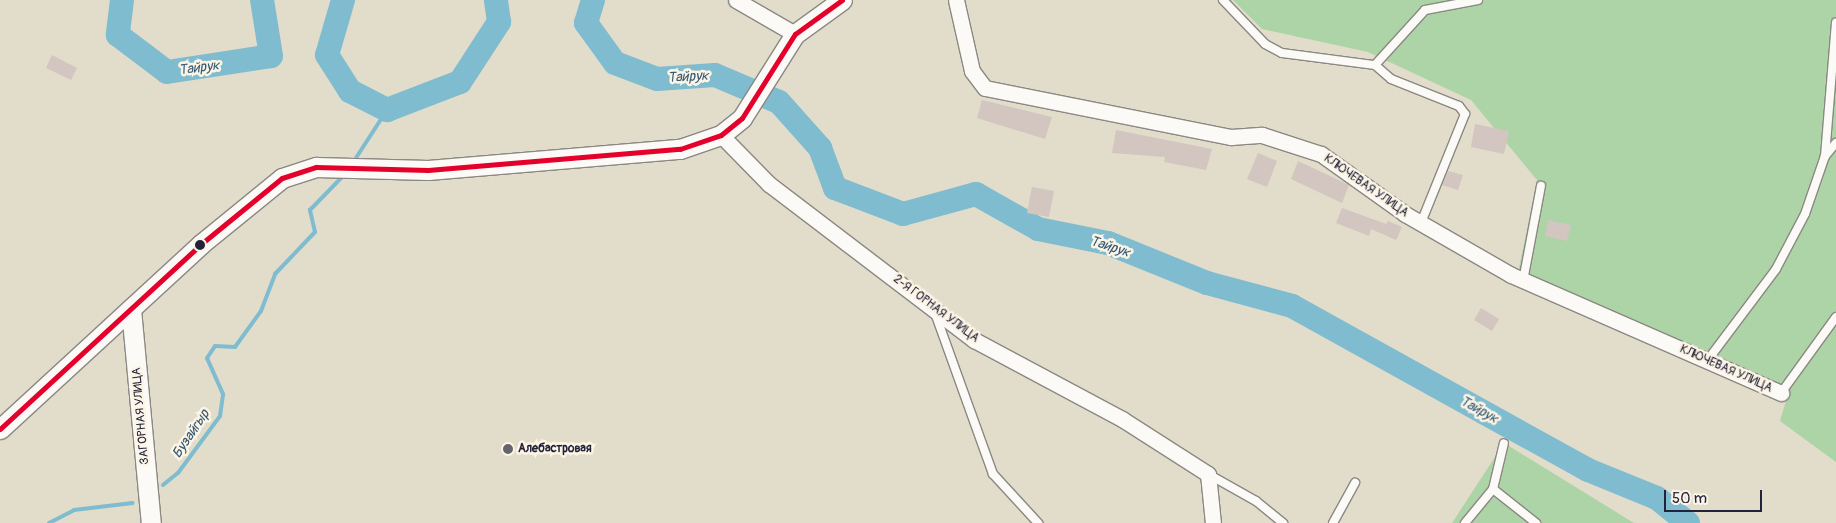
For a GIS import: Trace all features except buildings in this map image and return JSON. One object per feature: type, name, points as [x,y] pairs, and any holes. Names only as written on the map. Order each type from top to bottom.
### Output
[{"type":"street","points":[[736,0],[795,34]]},
{"type":"street","points":[[0,428],[131,309],[282,178],[316,167],[337,166],[362,171],[680,149],[721,134],[742,118],[795,34],[842,0]]},
{"type":"street","name":"КЛЮЧЕВАЯ УЛИЦА","points":[[956,0],[965,26],[972,71],[984,88],[1231,138],[1262,135],[1321,154],[1421,223],[1524,280],[1781,393]]},
{"type":"street","name":"2-Я ГОРНАЯ УЛИЦА","points":[[721,134],[769,184],[974,340],[1122,419],[1208,474]]},
{"type":"street","name":"ЗАГОРНАЯ УЛИЦА","points":[[131,309],[151,523]]},
{"type":"street","points":[[1208,474],[1213,523]]},
{"type":"lane","points":[[1222,0],[1266,44],[1282,53],[1375,66],[1391,79],[1458,106],[1465,114],[1421,223]]},
{"type":"lane","points":[[1375,66],[1425,10],[1478,0]]},
{"type":"lane","points":[[1707,361],[1776,269],[1805,214],[1825,156],[1836,22]]},
{"type":"lane","points":[[1825,156],[1836,143]]},
{"type":"lane","points":[[1524,280],[1541,186]]},
{"type":"lane","points":[[933,308],[993,474],[1038,523]]},
{"type":"lane","points":[[1781,393],[1836,317]]},
{"type":"lane","points":[[1465,523],[1493,489],[1504,444]]},
{"type":"lane","points":[[1208,474],[1256,501],[1283,523]]},
{"type":"lane","points":[[1333,523],[1355,483]]},
{"type":"lane","points":[[1493,489],[1536,523]]},
{"type":"green space","points":[[1233,0],[1836,0],[1836,462],[1780,421],[1788,394],[1518,273],[1537,180],[1471,100],[1368,52],[1262,29]]},
{"type":"green space","points":[[1504,443],[1634,523],[1452,523]]},
{"type":"waterway","name":"Тайрук","points":[[122,0],[118,35],[167,72],[271,56],[262,0]]},
{"type":"waterway","name":"Тайрук","points":[[343,0],[327,55],[350,91],[387,110],[460,82],[499,22],[496,0]]},
{"type":"waterway","name":"Тайрук","points":[[593,0],[586,23],[615,63],[657,79],[715,75],[779,102],[820,148],[835,188],[903,214],[976,194],[1038,229],[1108,243],[1207,283],[1292,306],[1588,470],[1657,498],[1688,523]]},
{"type":"waterway","name":"Бузайгыр","points":[[354,161],[387,110]]},
{"type":"waterway","name":"Бузайгыр","points":[[163,485],[178,473],[220,416],[223,394],[207,358],[215,346],[235,347],[261,311],[275,274],[315,232],[310,210],[344,175]]},
{"type":"waterway","name":"Бузайгыр","points":[[49,523],[74,510],[133,503]]},
{"type":"transit line","points":[[0,429],[201,244],[282,178],[316,167],[428,170],[680,149],[721,135],[742,118],[795,34],[842,0]]},
{"type":"place","name":"Алебастровая","points":[[508,449]]}]
